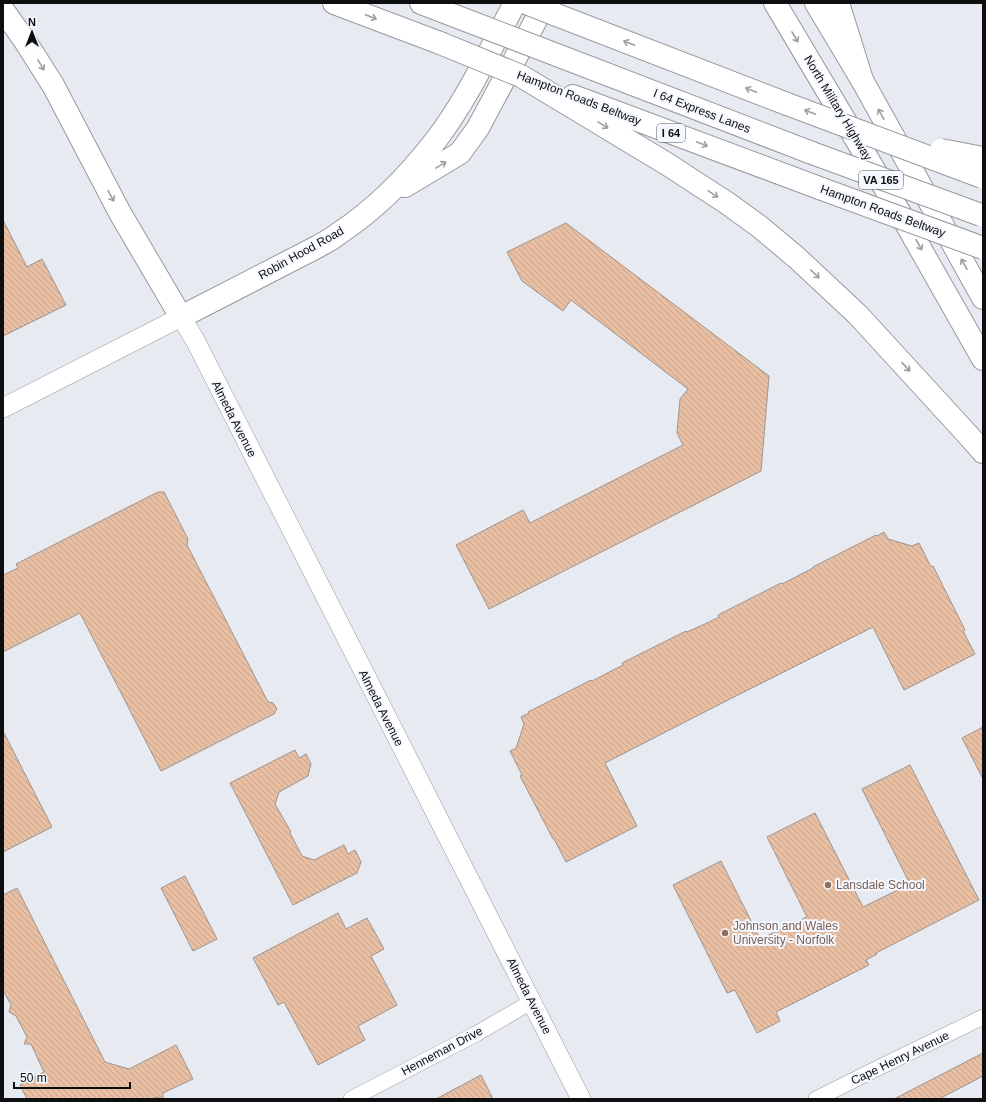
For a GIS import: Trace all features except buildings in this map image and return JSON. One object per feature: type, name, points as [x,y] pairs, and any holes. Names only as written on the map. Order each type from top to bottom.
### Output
[{"type":"main road","name":"Hampton Roads Beltway","points":[[334,3],[440,43],[521,76],[983,248]]},
{"type":"main road","name":"I 64 Express Lanes","points":[[421,3],[812,153],[982,215]]},
{"type":"main road","name":"Robin Hood Road","points":[[181,317],[322,244],[363,216],[383,199],[436,140],[469,88],[515,3]]},
{"type":"main road","points":[[526,3],[550,8],[787,104],[873,136],[983,171]]},
{"type":"main road","name":"North Military Highway","points":[[775,3],[904,220],[983,359]]},
{"type":"main road","name":"VA 165","points":[[816,3],[862,80],[983,298]]},
{"type":"main road","points":[[838,3],[862,80]]},
{"type":"main road","points":[[383,199],[460,153],[478,128],[550,8]]},
{"type":"main road","points":[[3,10],[53,85],[120,213],[181,317]]},
{"type":"main road","points":[[521,76],[667,164],[727,203],[766,232],[797,258],[858,315],[983,452]]},
{"type":"street","name":"Robin Hood Road","points":[[3,408],[181,317]]},
{"type":"street","name":"Almeda Avenue","points":[[181,317],[581,1099]]},
{"type":"street","name":"Henneman Drive","points":[[351,1099],[476,1034],[532,1002]]},
{"type":"street","name":"Cape Henry Avenue","points":[[816,1099],[983,1017]]},
{"type":"place","name":"Lansdale School","points":[[828,885]]},
{"type":"place","name":"Johnson and Wales University - Norfolk","points":[[725,933]]}]
